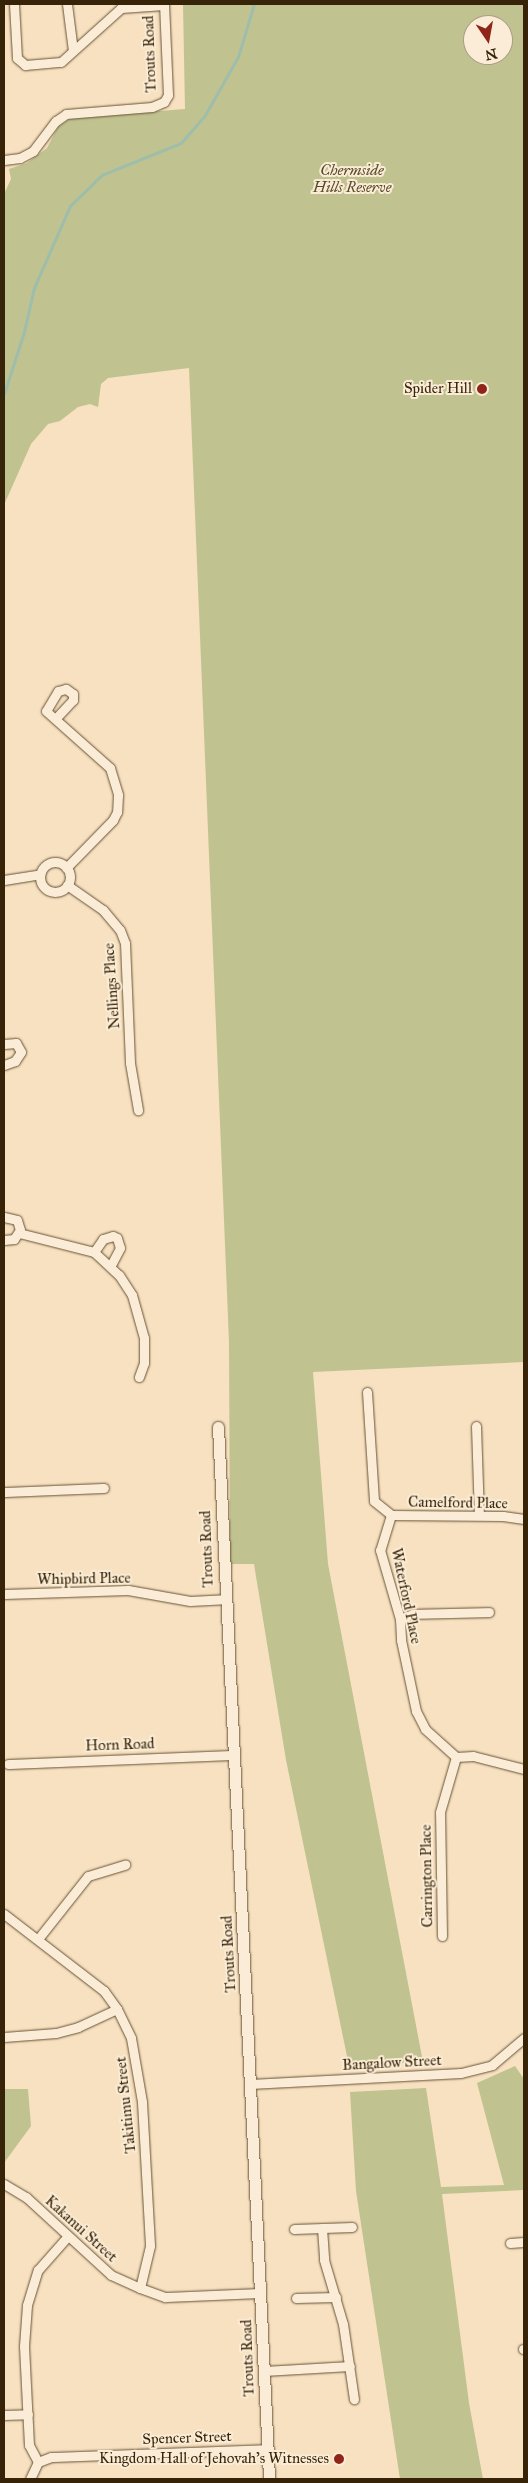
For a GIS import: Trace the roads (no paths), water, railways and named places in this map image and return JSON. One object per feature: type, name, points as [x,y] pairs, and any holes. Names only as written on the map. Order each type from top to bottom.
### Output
[{"type":"street","points":[[14,4],[16,56],[20,63],[58,63],[120,6],[164,4]]},
{"type":"street","points":[[67,4],[72,51]]},
{"type":"street","name":"Trouts Road","points":[[4,160],[20,158],[33,151],[56,120],[66,114],[152,107],[164,102],[168,95],[164,4]]},
{"type":"street","points":[[56,718],[63,728],[110,768],[118,795],[117,812],[113,820],[66,868]]},
{"type":"street","points":[[4,880],[40,874],[49,864],[58,863],[66,868],[69,876],[67,885],[60,891],[47,890],[41,883],[40,874]]},
{"type":"street","name":"Nellings Place","points":[[67,885],[103,910],[120,930],[125,943],[130,1062],[138,1110]]},
{"type":"street","points":[[4,1044],[16,1043],[22,1052],[16,1060],[4,1066]]},
{"type":"street","points":[[4,1217],[17,1220],[19,1233],[14,1240],[4,1240]]},
{"type":"street","points":[[19,1233],[94,1252],[110,1265],[127,1285],[141,1323],[146,1351],[139,1377]]},
{"type":"street","points":[[94,1252],[103,1239],[113,1236],[117,1238],[120,1248],[110,1265]]},
{"type":"street","points":[[367,1392],[374,1502],[391,1515]]},
{"type":"street","points":[[476,1426],[479,1515]]},
{"type":"street","name":"Trouts Road","points":[[218,1428],[224,1599],[261,2293],[269,2479]]},
{"type":"street","points":[[4,1492],[104,1488]]},
{"type":"street","name":"Camelford Place","points":[[391,1515],[479,1515],[524,1519]]},
{"type":"street","name":"Waterford Place","points":[[391,1515],[380,1550],[400,1619],[401,1640],[416,1711],[425,1729],[456,1757]]},
{"type":"street","name":"Whipbird Place","points":[[4,1594],[128,1590],[190,1601],[224,1599]]},
{"type":"street","points":[[400,1619],[413,1614],[488,1612]]},
{"type":"street","name":"Horn Road","points":[[8,1764],[233,1755]]},
{"type":"street","points":[[456,1757],[473,1756],[524,1769]]},
{"type":"street","name":"Carrington Place","points":[[442,1936],[440,1812],[456,1757]]},
{"type":"street","points":[[38,1940],[88,1876],[125,1865]]},
{"type":"street","name":"Takitimu Street","points":[[4,1914],[104,1991],[117,2009],[132,2038],[142,2102],[150,2246],[140,2288]]},
{"type":"street","points":[[4,2037],[56,2033],[78,2027],[117,2009]]},
{"type":"street","name":"Bangalow Street","points":[[250,2084],[461,2074],[492,2065],[524,2038]]},
{"type":"street","name":"Kakanui Street","points":[[4,2184],[26,2198],[111,2275],[140,2288],[165,2297],[261,2293]]},
{"type":"street","points":[[294,2229],[352,2227]]},
{"type":"street","points":[[322,2228],[324,2260],[336,2297],[350,2366],[354,2399]]},
{"type":"street","points":[[30,2479],[38,2462],[29,2445],[24,2346],[27,2305],[38,2270],[68,2236]]},
{"type":"street","points":[[510,2243],[524,2242]]},
{"type":"street","points":[[296,2298],[336,2297]]},
{"type":"street","points":[[264,2372],[350,2366]]},
{"type":"street","points":[[4,2415],[28,2414]]},
{"type":"street","name":"Spencer Street","points":[[38,2462],[51,2458],[267,2449]]},
{"type":"waterway","points":[[4,394],[24,332],[34,288],[70,206],[102,175],[181,143],[204,117],[238,57],[254,4]]},
{"type":"place","name":"Spider Hill","points":[[482,389]]},
{"type":"place","name":"Kingdom Hall of Jehovah's Witnesses","points":[[339,2459]]},
{"type":"park label","name":"Chermside Hills Reserve","points":[[352,178]]}]
